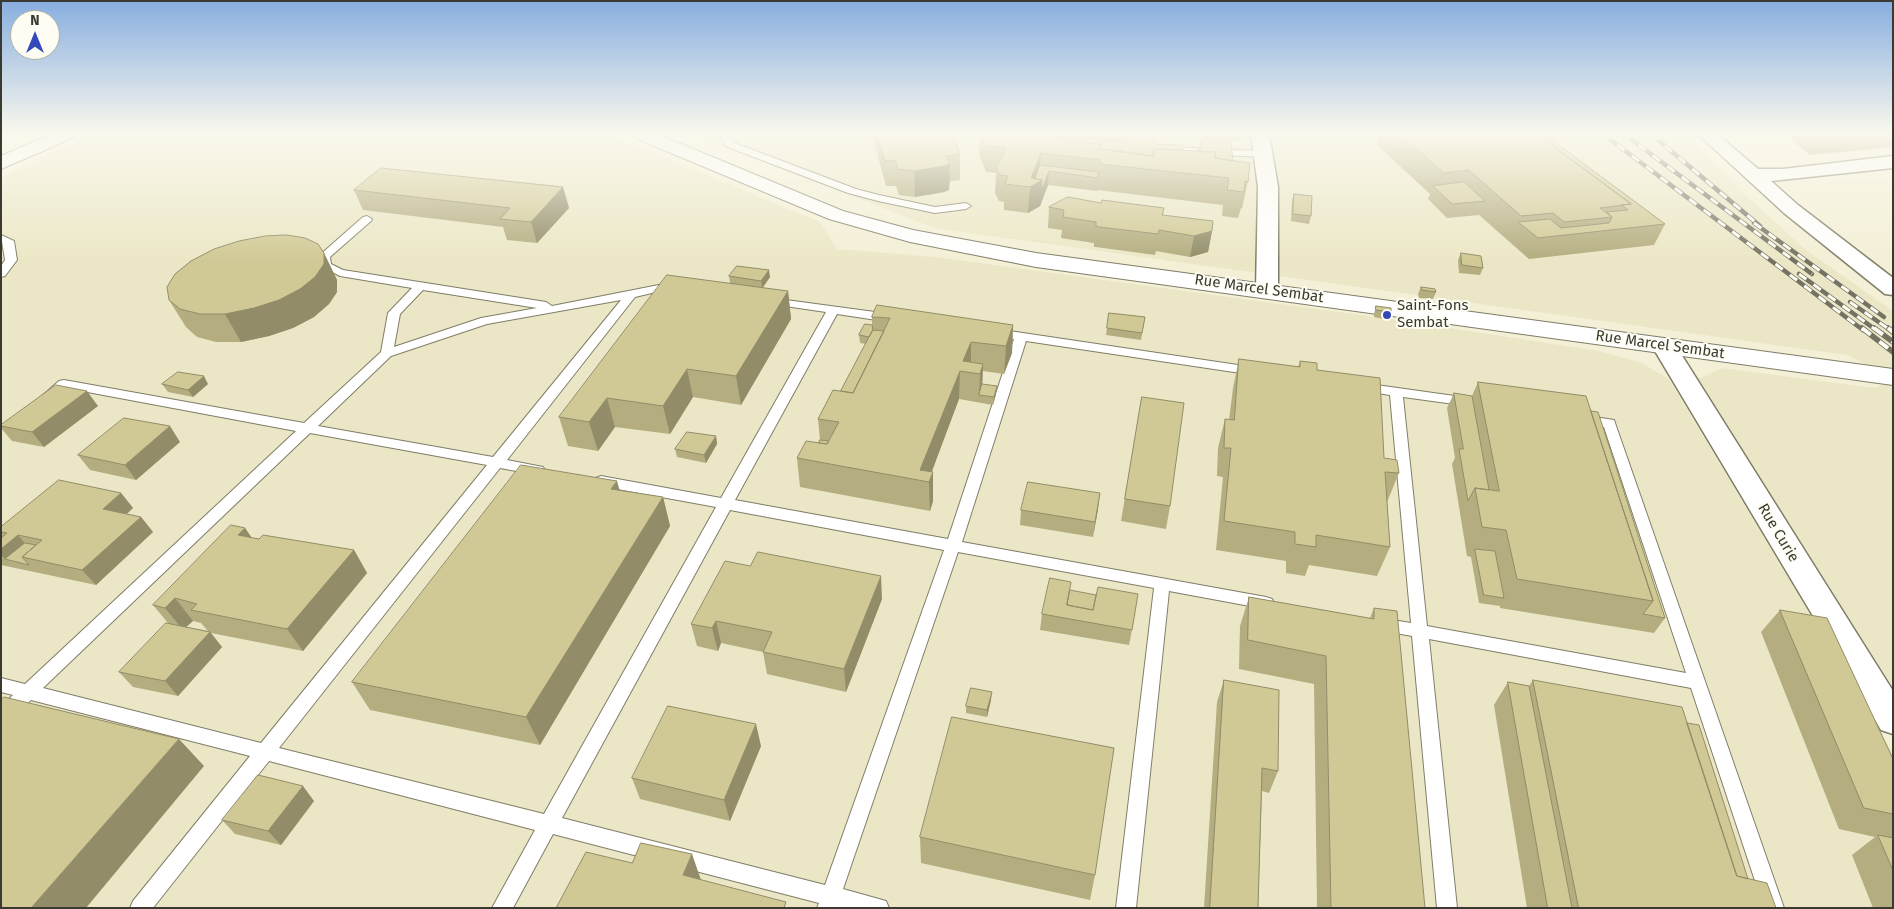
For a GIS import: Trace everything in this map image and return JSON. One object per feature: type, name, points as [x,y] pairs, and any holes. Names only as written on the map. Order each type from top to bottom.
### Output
[{"type":"main road","name":"Rue Marcel Sembat","points":[[744,176],[836,215],[910,236],[1036,260],[1267,290],[1893,377]]},
{"type":"street","points":[[1266,176],[1268,187],[1267,290]]},
{"type":"street","points":[[1754,176],[1836,245],[1893,289]]},
{"type":"street","name":"Rue Curie","points":[[1664,346],[1893,720]]},
{"type":"lane","points":[[816,176],[869,196],[935,210],[966,206]]},
{"type":"lane","points":[[368,219],[325,256],[325,265],[340,273],[557,308]]},
{"type":"lane","points":[[1,238],[9,241],[11,260],[1,274]]},
{"type":"lane","points":[[387,354],[394,312],[420,286]]},
{"type":"lane","points":[[1,717],[387,354],[485,321],[631,295],[668,286],[688,289]]},
{"type":"lane","points":[[140,908],[631,295]]},
{"type":"lane","points":[[756,298],[902,320]]},
{"type":"lane","points":[[502,908],[833,310]]},
{"type":"lane","points":[[981,331],[1267,373]]},
{"type":"lane","points":[[829,902],[953,545],[1021,337]]},
{"type":"lane","points":[[33,407],[64,384],[554,473]]},
{"type":"lane","points":[[1346,384],[1483,404]]},
{"type":"lane","points":[[1396,392],[1447,908]]},
{"type":"lane","points":[[1570,417],[1608,423],[1774,908]]},
{"type":"lane","points":[[583,478],[1276,605]]},
{"type":"lane","points":[[1126,908],[1162,584]]},
{"type":"lane","points":[[1362,620],[1697,682]]},
{"type":"lane","points":[[1,685],[549,823],[829,902],[879,908]]},
{"type":"shaded area","points":[[4,176],[711,176],[820,222],[837,249],[936,257],[1405,321],[1599,351],[1642,363],[1669,379],[1893,753],[1893,908],[1,908],[1,178]]},
{"type":"shaded area","points":[[801,176],[1728,176],[1806,250],[1893,311],[1893,687],[1698,379],[1722,368],[1875,388],[1884,384],[1871,367],[1847,355],[934,228]]},
{"type":"building","points":[[371,176],[462,176],[563,187],[531,222],[500,219],[510,208],[354,190]]},
{"type":"building","points":[[1008,176],[1032,176],[1031,178],[1042,180],[1030,187],[1005,184]]},
{"type":"building","points":[[1036,176],[1047,176],[1041,192],[1042,180],[1035,179]]},
{"type":"building","points":[[1214,176],[1249,176],[1248,182],[1245,181],[1244,192],[1227,190],[1229,178]]},
{"type":"building","points":[[1476,176],[1594,176],[1631,204],[1600,208],[1612,217],[1564,222],[1553,213],[1521,216]]},
{"type":"building","points":[[1594,176],[1601,176],[1665,224],[1538,238],[1518,222],[1550,219],[1561,228],[1609,223],[1612,217],[1607,212],[1628,210],[1621,205],[1631,204]]},
{"type":"building","points":[[1464,182],[1485,201],[1452,204],[1433,186]]},
{"type":"building","points":[[1294,194],[1312,196],[1311,216],[1293,214]]},
{"type":"building","points":[[1068,197],[1101,203],[1102,200],[1164,208],[1162,215],[1213,221],[1212,231],[1194,236],[1159,230],[1158,234],[1099,227],[1096,226],[1096,222],[1063,217],[1064,210],[1049,207]]},
{"type":"building","points":[[287,235],[305,238],[318,244],[324,253],[324,264],[315,277],[300,289],[279,300],[225,314],[200,314],[180,309],[169,300],[167,287],[175,274],[191,261],[214,249],[239,241],[265,236]]},
{"type":"building","points":[[1461,253],[1481,256],[1483,268],[1462,265]]},
{"type":"building","points":[[737,266],[769,270],[761,281],[729,276]]},
{"type":"building","points":[[667,275],[788,291],[736,376],[687,369],[663,406],[607,398],[589,422],[559,417]]},
{"type":"building","points":[[1421,287],[1435,289],[1436,292],[1422,290]]},
{"type":"building","points":[[877,305],[1013,325],[1006,346],[971,342],[963,361],[983,364],[980,374],[960,371],[920,470],[933,472],[929,482],[797,458],[806,441],[827,444],[839,422],[818,419],[833,390],[853,393],[890,318],[872,317]]},
{"type":"building","points":[[1376,306],[1391,308],[1391,312],[1376,310]]},
{"type":"building","points":[[1109,313],[1145,317],[1142,333],[1107,328]]},
{"type":"building","points":[[865,324],[872,325],[873,330],[869,337],[859,335]]},
{"type":"building","points":[[873,330],[884,331],[853,393],[841,391]]},
{"type":"building","points":[[1239,359],[1300,367],[1300,361],[1317,363],[1317,370],[1380,378],[1384,458],[1397,460],[1399,473],[1385,472],[1390,547],[1316,535],[1316,547],[1295,544],[1295,532],[1224,521],[1231,448],[1224,448],[1225,419],[1234,420]]},
{"type":"building","points":[[178,372],[204,376],[188,390],[162,384]]},
{"type":"building","points":[[1478,382],[1586,396],[1653,601],[1517,579],[1506,530],[1482,527],[1475,488],[1499,491]]},
{"type":"building","points":[[982,384],[997,386],[994,397],[979,395]]},
{"type":"building","points":[[56,385],[87,391],[32,432],[1,426],[1,425]]},
{"type":"building","points":[[1454,393],[1472,396],[1489,490],[1475,488],[1468,501],[1459,449],[1463,449]]},
{"type":"building","points":[[1142,397],[1184,403],[1170,506],[1125,499]]},
{"type":"building","points":[[1591,411],[1598,412],[1665,618],[1643,614],[1653,601]]},
{"type":"building","points":[[124,418],[170,426],[125,465],[78,455]]},
{"type":"building","points":[[687,432],[716,436],[704,455],[675,449]]},
{"type":"building","points":[[820,440],[829,441],[827,444],[819,443]]},
{"type":"building","points":[[521,465],[617,481],[611,489],[663,497],[526,717],[352,682]]},
{"type":"building","points":[[59,480],[121,493],[103,509],[141,517],[82,570],[22,557],[42,540],[18,535],[1,549],[1,538],[7,533],[1,532],[1,527]]},
{"type":"building","points":[[1028,482],[1100,493],[1095,522],[1021,510]]},
{"type":"building","points":[[231,525],[245,528],[238,535],[259,539],[263,535],[354,550],[287,629],[191,610],[197,604],[175,598],[165,608],[153,605]]},
{"type":"building","points":[[25,543],[36,545],[22,557],[29,565],[5,559]]},
{"type":"building","points":[[1475,549],[1495,551],[1504,598],[1484,595]]},
{"type":"building","points":[[758,552],[881,576],[844,669],[763,652],[772,632],[716,621],[712,628],[691,624],[725,561],[750,566]]},
{"type":"building","points":[[1050,578],[1071,582],[1067,605],[1093,610],[1098,587],[1138,594],[1132,630],[1042,614]]},
{"type":"building","points":[[1070,590],[1096,595],[1093,610],[1067,605]]},
{"type":"building","points":[[1249,597],[1374,619],[1374,608],[1397,611],[1425,908],[1331,908],[1326,656],[1248,640]]},
{"type":"building","points":[[1780,610],[1827,618],[1893,759],[1893,814],[1864,808]]},
{"type":"building","points":[[166,623],[210,632],[165,681],[119,672]]},
{"type":"building","points":[[1224,680],[1279,690],[1278,771],[1262,768],[1258,908],[1210,908]]},
{"type":"building","points":[[1533,680],[1682,707],[1737,876],[1767,883],[1776,908],[1579,908]]},
{"type":"building","points":[[1508,682],[1529,686],[1572,908],[1548,908]]},
{"type":"building","points":[[971,688],[992,692],[987,710],[966,706]]},
{"type":"building","points":[[4,697],[179,739],[31,908],[1,908],[1,700]]},
{"type":"building","points":[[668,706],[756,724],[724,800],[632,778]]},
{"type":"building","points":[[952,717],[1114,748],[1095,875],[920,837]]},
{"type":"building","points":[[1687,723],[1699,725],[1748,879],[1737,876]]},
{"type":"building","points":[[258,775],[303,786],[268,831],[222,820]]},
{"type":"building","points":[[1878,835],[1893,838],[1893,870]]},
{"type":"building","points":[[641,843],[692,854],[683,875],[786,902],[784,908],[556,908],[586,852],[632,863]]},
{"type":"railway","points":[[1659,176],[1863,330]]},
{"type":"railway","points":[[1681,176],[1812,274]]},
{"type":"railway","points":[[1701,176],[1760,226]]},
{"type":"railway","points":[[1754,223],[1884,317]]},
{"type":"railway","points":[[1799,274],[1876,330]]},
{"type":"railway","points":[[1850,302],[1890,330]]},
{"type":"railway","points":[[1862,328],[1893,352]]},
{"type":"railway","points":[[1874,328],[1893,342]]},
{"type":"railway","points":[[1888,328],[1893,332]]},
{"type":"place","name":"Saint-Fons Sembat","points":[[1387,315]]}]
